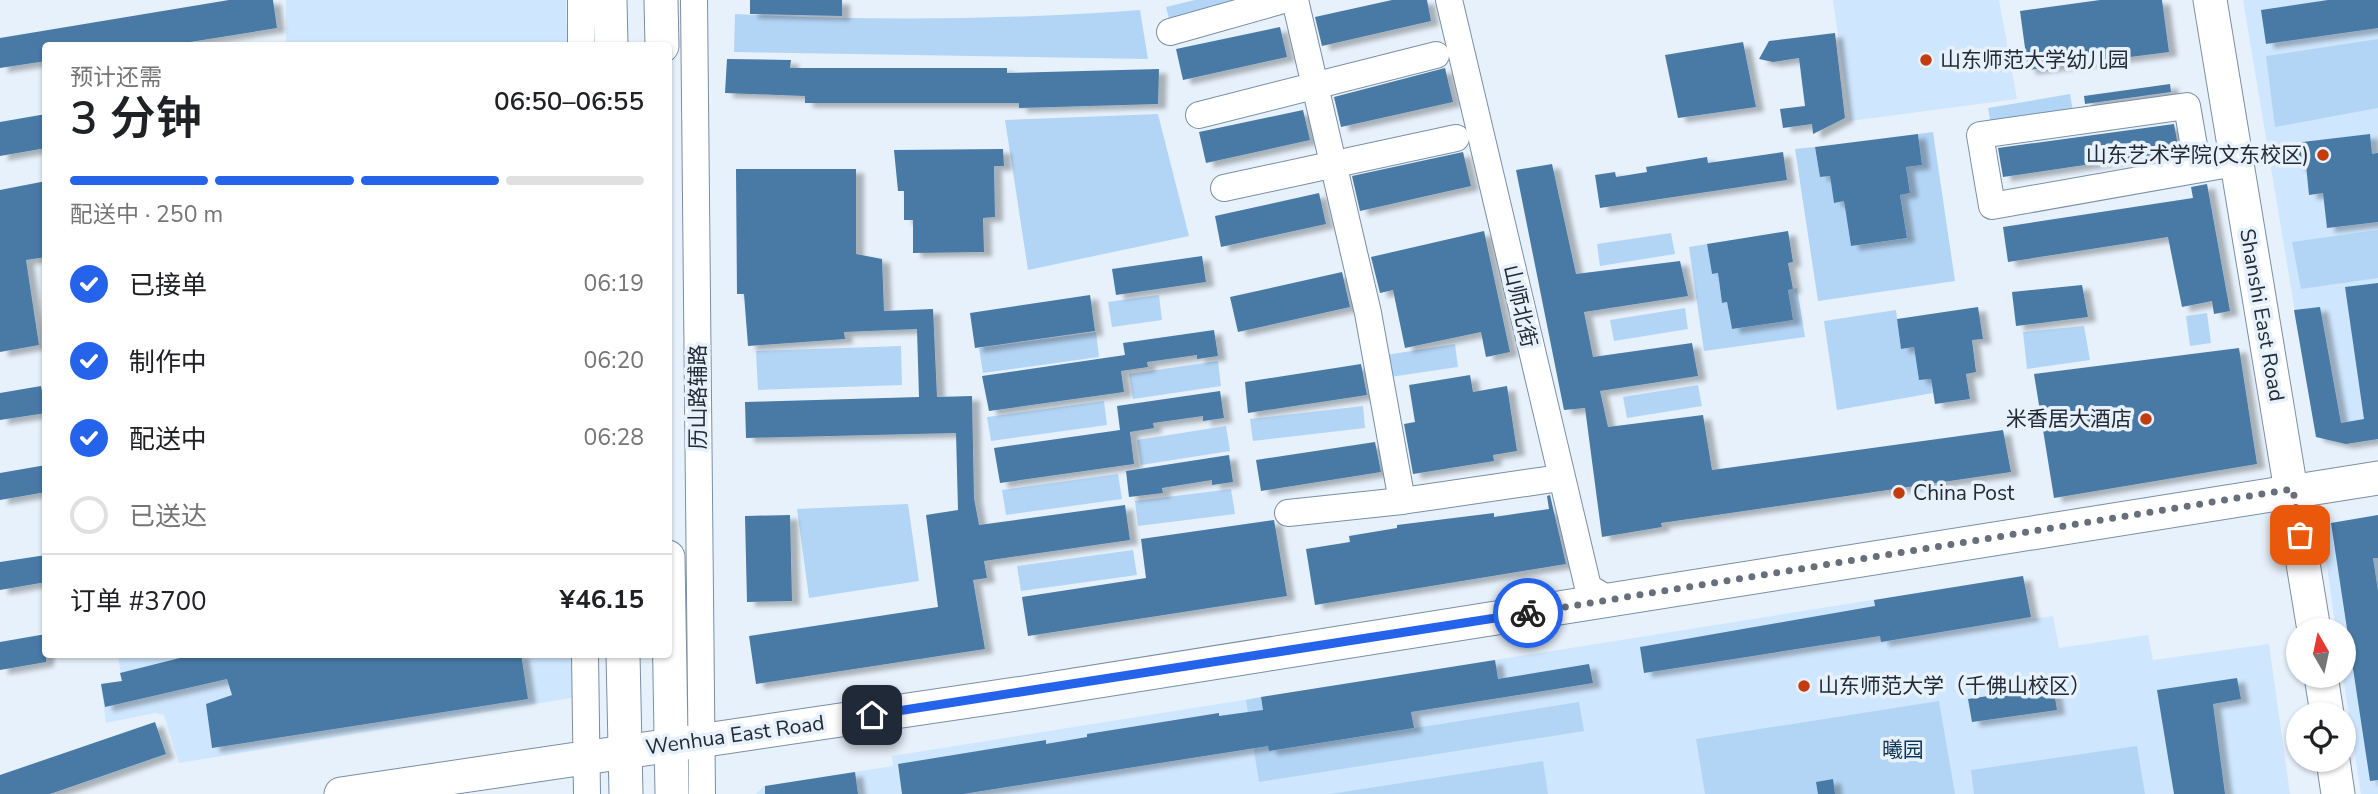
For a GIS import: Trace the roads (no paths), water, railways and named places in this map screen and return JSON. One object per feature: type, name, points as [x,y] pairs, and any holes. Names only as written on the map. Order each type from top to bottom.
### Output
[{"type":"main road","points":[[610,0],[611,42]]},
{"type":"main road","points":[[661,0],[662,42]]},
{"type":"main road","name":"Shanshi East Road","points":[[2210,0],[2312,618]]},
{"type":"main road","name":"Wenhua East Road","points":[[341,794],[625,750],[686,744],[1609,600],[2293,489],[2378,478]]},
{"type":"main road","points":[[672,599],[686,744],[672,794]]},
{"type":"main road","points":[[623,658],[626,794]]},
{"type":"main road","points":[[2335,772],[2338,794]]},
{"type":"street","points":[[581,0],[581,42]]},
{"type":"street","name":"历山路辅路","points":[[694,0],[686,744],[702,794]]},
{"type":"street","points":[[1170,32],[1283,0]]},
{"type":"street","points":[[1296,0],[1368,313],[1402,501]]},
{"type":"street","name":"山师北街","points":[[1449,0],[1560,478],[1588,587],[1609,600]]},
{"type":"street","points":[[1199,115],[1436,55]]},
{"type":"street","points":[[2198,169],[2187,106],[1980,135],[1992,206],[2235,163]]},
{"type":"street","points":[[1224,188],[1456,138]]},
{"type":"street","points":[[1288,513],[1402,501],[1560,478]]},
{"type":"street","points":[[585,658],[587,794]]},
{"type":"place","name":"山东师范大学幼儿园","points":[[1926,60]]},
{"type":"place","name":"山东艺术学院(文东校区)","points":[[2323,155]]},
{"type":"place","name":"米香居大酒店","points":[[2146,419]]},
{"type":"place","name":"China Post","points":[[1899,493]]},
{"type":"place","name":"山东师范大学（千佛山校区）","points":[[1804,686]]},
{"type":"park label","name":"曦园","points":[[1903,750]]}]
